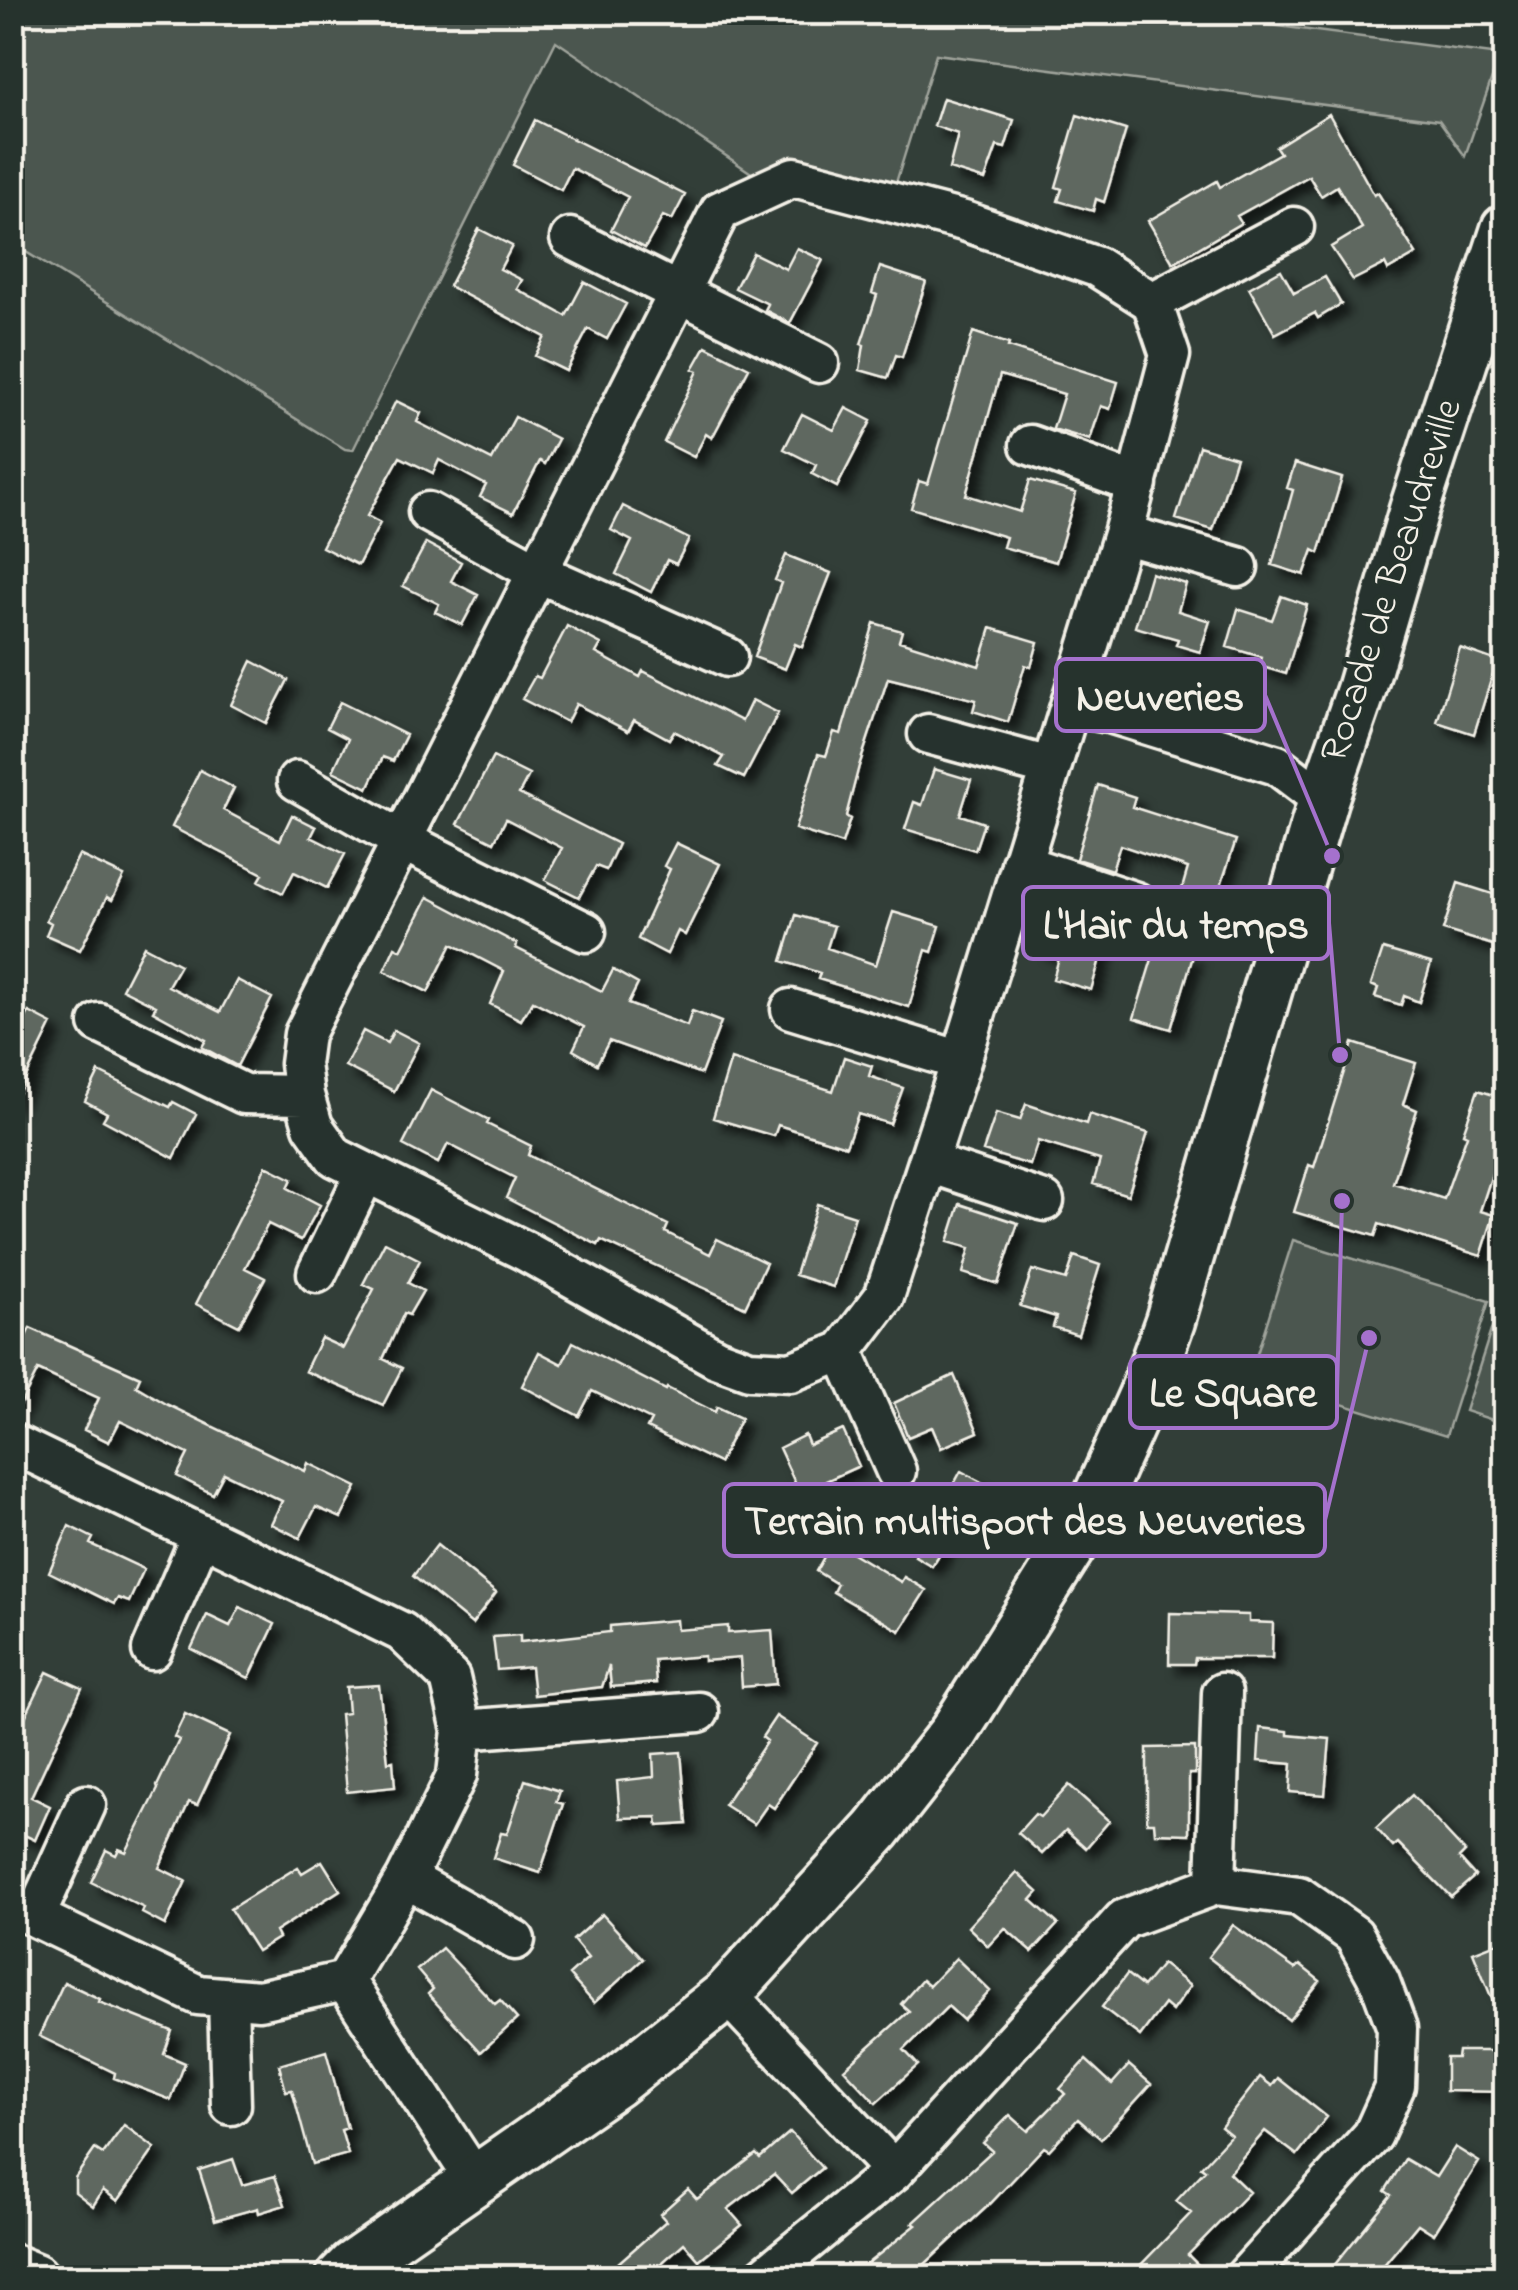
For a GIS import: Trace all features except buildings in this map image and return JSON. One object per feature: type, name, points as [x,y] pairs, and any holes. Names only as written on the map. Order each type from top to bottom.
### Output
[{"type":"street","points":[[794,177],[964,221],[1097,267],[1152,302],[1170,355],[1123,534],[961,1062],[884,1296],[843,1351],[791,1372],[749,1370],[716,1358],[524,1251],[335,1157],[313,1126],[300,1064],[304,1034],[540,573],[677,293],[720,212],[794,177]]},
{"type":"street","points":[[1152,302],[1294,227]]},
{"type":"street","name":"Rocade de Beaudreville","points":[[301,2278],[346,2272],[615,2083],[727,1994],[878,1830],[954,1732],[1088,1518],[1143,1396],[1170,1321],[1323,800],[1362,690],[1414,510],[1506,230]]},
{"type":"street","points":[[570,238],[819,363]]},
{"type":"street","points":[[1030,446],[1137,484]]},
{"type":"street","points":[[428,512],[540,573],[728,656]]},
{"type":"street","points":[[1123,534],[1238,567]]},
{"type":"street","points":[[1070,706],[1114,714],[1278,766],[1323,800]]},
{"type":"street","points":[[928,734],[1050,767]]},
{"type":"street","points":[[296,781],[401,840],[586,932]]},
{"type":"street","points":[[1021,864],[1136,902]]},
{"type":"street","points":[[791,1009],[961,1062]]},
{"type":"street","points":[[99,1023],[244,1094],[304,1095]]},
{"type":"street","points":[[928,1163],[1044,1201]]},
{"type":"street","points":[[318,1273],[365,1174]]},
{"type":"street","points":[[843,1351],[896,1471]]},
{"type":"street","points":[[12,1443],[402,1632],[450,1678],[462,1730],[457,1776],[406,1878],[345,1981],[259,2000],[198,1995],[24,1911],[86,1806]]},
{"type":"street","points":[[152,1650],[201,1536]]},
{"type":"street","points":[[1216,1886],[1222,1693]]},
{"type":"street","points":[[462,1730],[700,1712]]},
{"type":"street","points":[[406,1878],[515,1940]]},
{"type":"street","points":[[762,2278],[894,2170],[1124,1918],[1216,1886],[1299,1896],[1354,1936],[1380,1982],[1397,2028],[1395,2086],[1373,2135],[1244,2278]]},
{"type":"street","points":[[345,1981],[475,2180]]},
{"type":"street","points":[[727,1994],[894,2170]]},
{"type":"street","points":[[228,1999],[230,2105]]},
{"type":"street","points":[[12,2269],[34,2278]]},
{"type":"shaded area","points":[[1171,12],[1500,55],[1465,156],[1439,120],[936,54],[890,202],[772,187],[556,41],[353,450],[345,449],[13,244],[12,13]]},
{"type":"shaded area","points":[[1293,1240],[1489,1301],[1446,1436],[1250,1376]]},
{"type":"shaded area","points":[[1505,1287],[1506,1424],[1465,1411]]},
{"type":"place","name":"Neuveries","points":[[1332,856]]},
{"type":"place","name":"L'Hair du temps","points":[[1340,1055]]},
{"type":"place","name":"Le Square","points":[[1342,1201]]},
{"type":"place","name":"Terrain multisport des Neuveries","points":[[1369,1338]]}]
